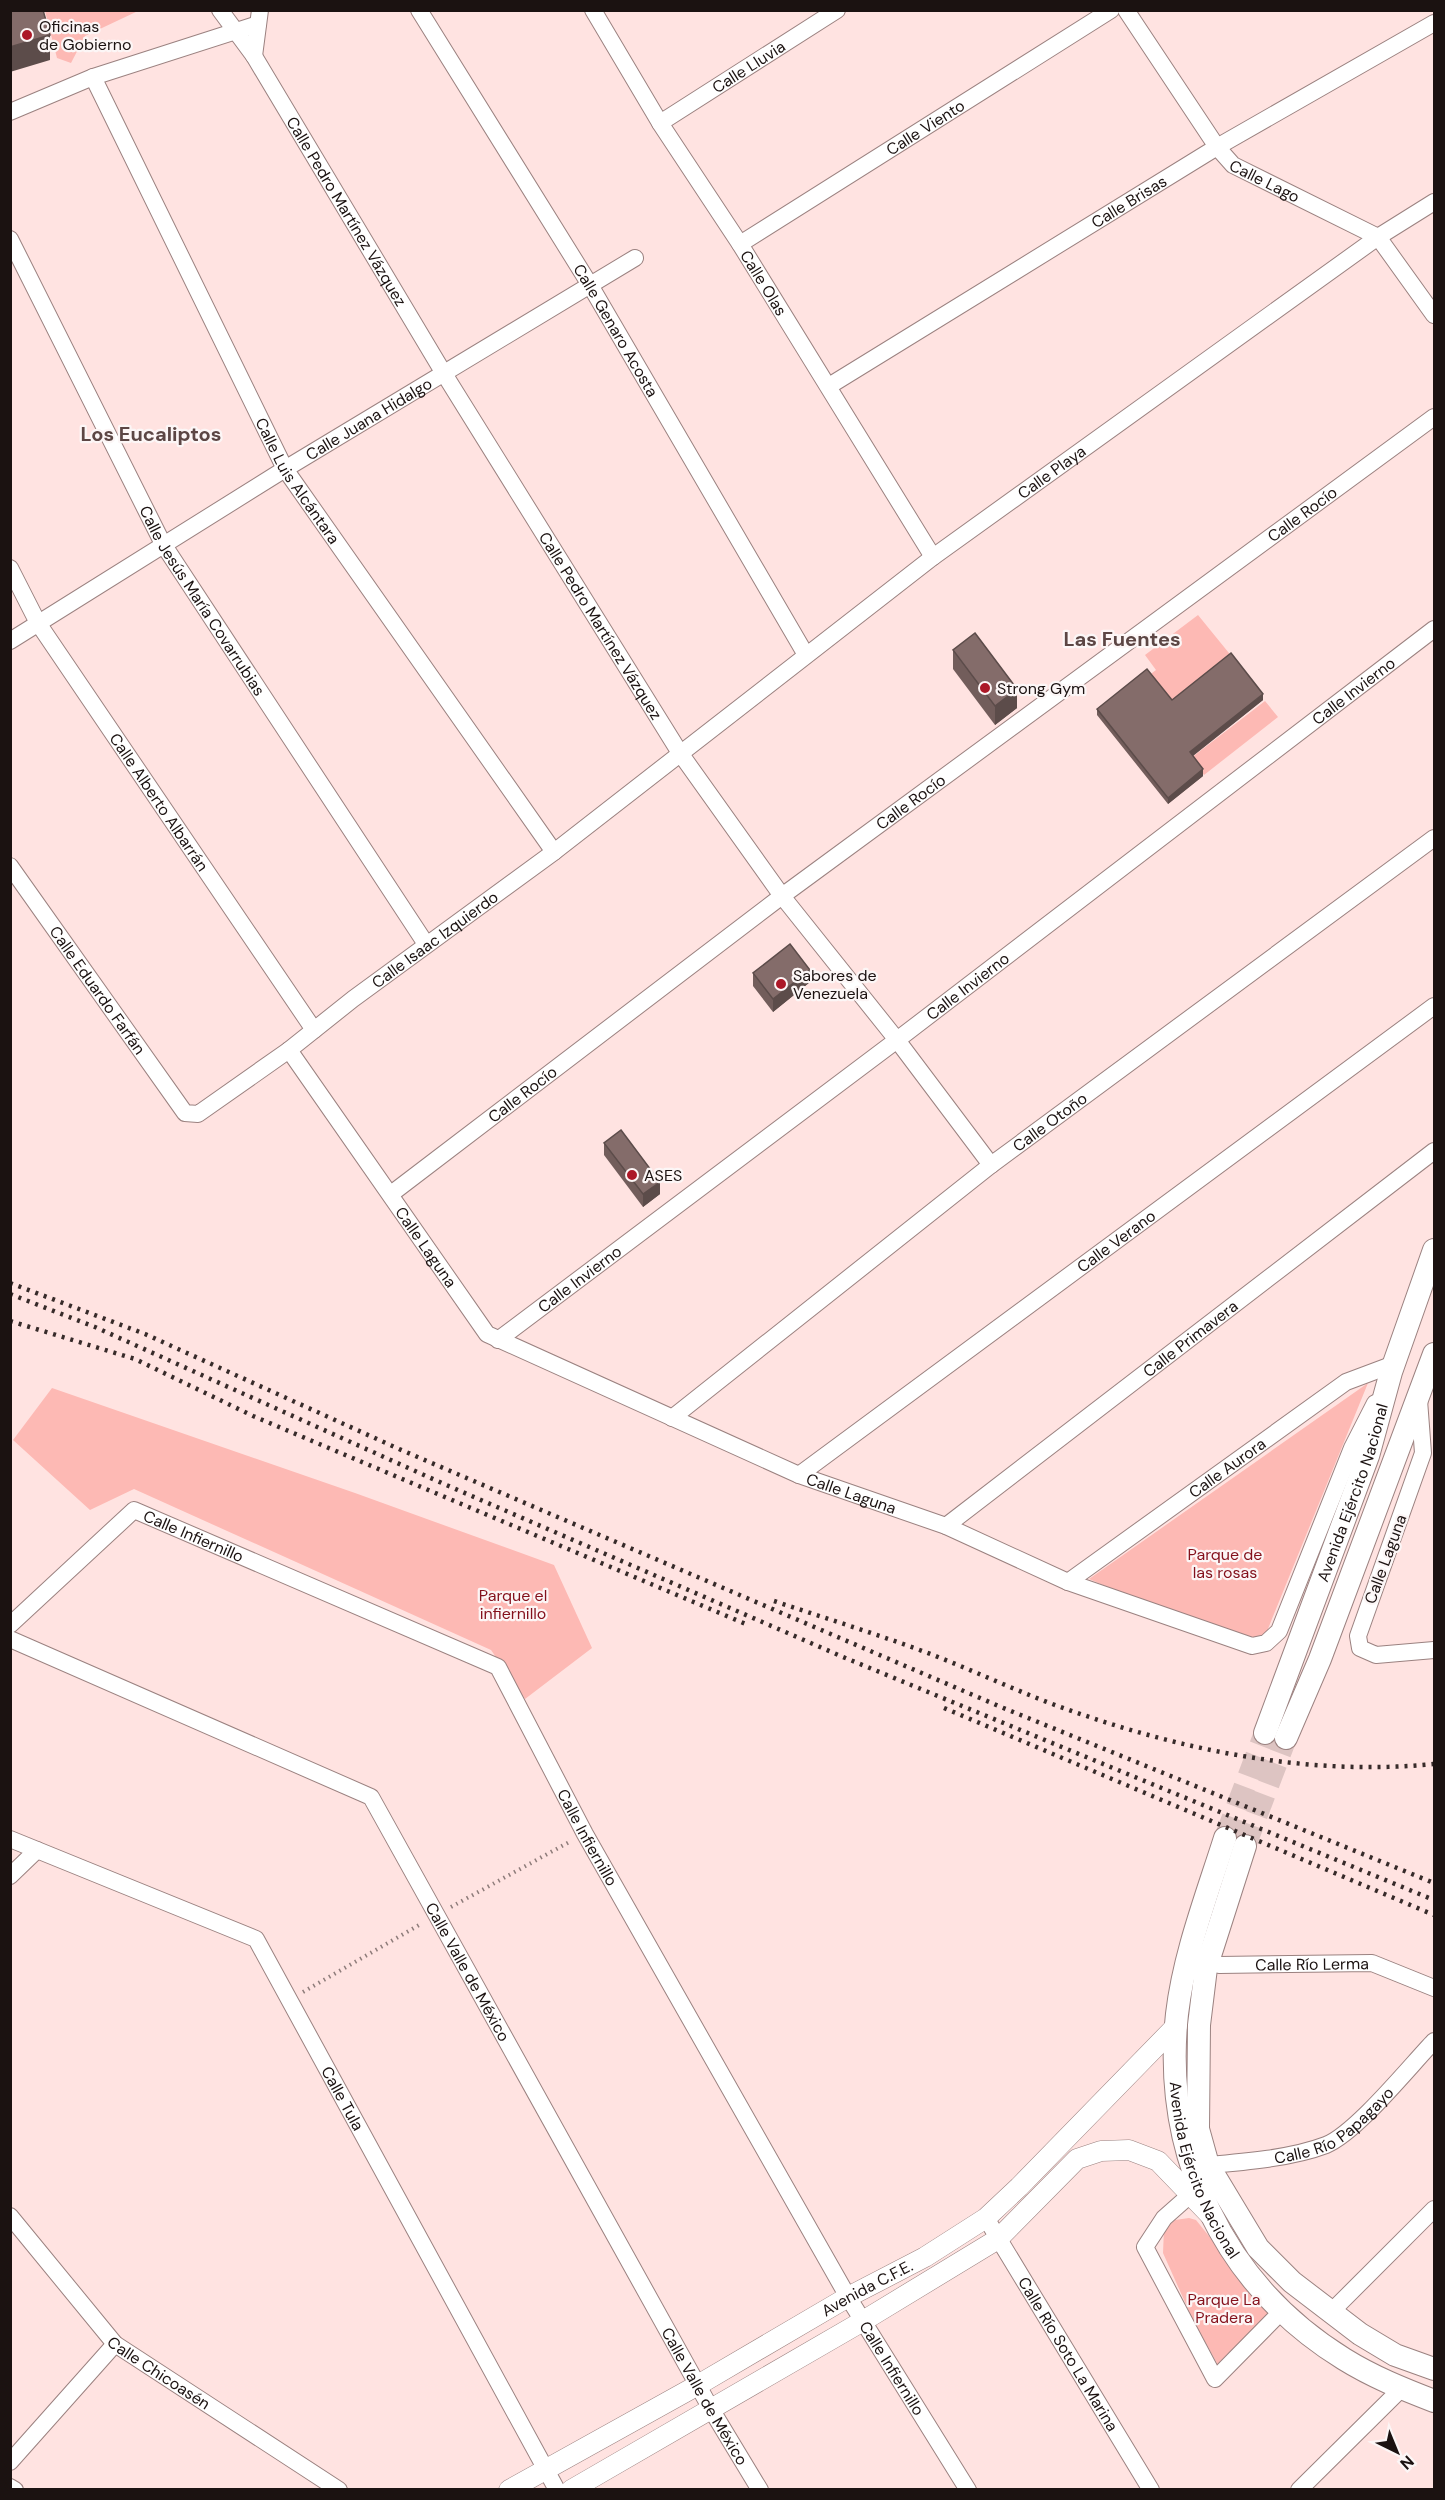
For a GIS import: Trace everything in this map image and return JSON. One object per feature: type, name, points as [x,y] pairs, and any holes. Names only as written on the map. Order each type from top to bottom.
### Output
[{"type":"main road","name":"Avenida Ejército Nacional","points":[[1434,1250],[1392,1368],[1368,1456],[1275,1735],[1320,1659],[1434,1354]]},
{"type":"main road","name":"Avenida Ejército Nacional","points":[[1434,2368],[1395,2355],[1360,2334],[1292,2283],[1258,2248],[1208,2165],[1198,2129],[1199,2025],[1206,1968],[1235,1842],[1190,1952],[1177,2025],[1174,2071],[1181,2131],[1187,2156],[1210,2216],[1238,2259],[1282,2311],[1342,2358],[1377,2378],[1434,2401]]},
{"type":"street","name":"Calle Pedro Martínez Vázquez","points":[[220,10],[254,56],[443,372],[680,753],[782,896],[897,1040],[991,1165]]},
{"type":"street","name":"Calle Genaro Acosta","points":[[419,10],[590,285],[806,655]]},
{"type":"street","name":"Calle Olas","points":[[593,10],[660,123],[740,244],[933,557]]},
{"type":"street","name":"Calle Lluvia","points":[[660,123],[837,10]]},
{"type":"street","name":"Calle Viento","points":[[740,244],[1111,10]]},
{"type":"street","name":"Calle Lago","points":[[1126,10],[1217,147],[1233,165],[1378,237],[1434,315]]},
{"type":"street","points":[[10,112],[93,77],[235,31],[259,17]]},
{"type":"street","points":[[254,56],[259,17]]},
{"type":"street","name":"Calle Brisas","points":[[829,386],[1217,147],[1434,23]]},
{"type":"street","name":"Calle Luis Alcántara","points":[[93,77],[285,469],[554,852]]},
{"type":"street","name":"Calle Playa","points":[[680,753],[933,557],[1378,237],[1434,202]]},
{"type":"street","name":"Calle Jesús María Covarrubias","points":[[10,239],[163,544],[426,944]]},
{"type":"street","name":"Calle Juana Hidalgo","points":[[10,641],[443,372],[635,258]]},
{"type":"street","name":"Calle Rocío","points":[[391,1194],[782,896],[1434,417]]},
{"type":"street","name":"Calle Alberto Albarrán","points":[[10,568],[38,623],[314,1030]]},
{"type":"street","name":"Calle Invierno","points":[[498,1340],[897,1040],[1434,629]]},
{"type":"street","name":"Calle Isaac Izquierdo","points":[[184,1113],[198,1114],[289,1050],[426,944],[554,852],[680,753]]},
{"type":"street","name":"Calle Otoño","points":[[672,1418],[991,1165],[1434,838]]},
{"type":"street","name":"Calle Eduardo Farfán","points":[[10,866],[184,1113]]},
{"type":"street","name":"Calle Verano","points":[[799,1475],[1434,1006]]},
{"type":"street","name":"Calle Laguna","points":[[289,1050],[487,1334],[799,1475],[946,1526],[1068,1582],[1252,1646],[1266,1643],[1279,1631],[1352,1448],[1392,1368]]},
{"type":"street","name":"Calle Primavera","points":[[946,1526],[1434,1151]]},
{"type":"street","name":"Calle Aurora","points":[[1068,1582],[1346,1382],[1392,1368]]},
{"type":"street","name":"Calle Laguna","points":[[1419,1396],[1423,1453],[1358,1636],[1360,1648],[1376,1655],[1434,1650]]},
{"type":"street","name":"Calle Infiernillo","points":[[10,1625],[134,1510],[498,1667],[585,1834],[848,2297],[968,2490]]},
{"type":"street","name":"Calle Valle de México","points":[[10,1639],[371,1797],[711,2409],[760,2490]]},
{"type":"street","name":"Calle Tula","points":[[10,1839],[256,1939],[557,2490]]},
{"type":"street","points":[[10,1876],[37,1850]]},
{"type":"street","name":"Calle Río Lerma","points":[[1219,1965],[1372,1963],[1434,1988]]},
{"type":"street","name":"Avenida C.F.E.","points":[[509,2490],[698,2385],[848,2297],[925,2257],[986,2218],[1177,2025]]},
{"type":"street","name":"Calle Río Papagayo","points":[[1208,2165],[1300,2153],[1328,2144],[1349,2130],[1434,2041]]},
{"type":"street","name":"Avenida C.F.E.","points":[[571,2490],[863,2321],[998,2239],[1077,2159],[1101,2151],[1129,2150],[1158,2161],[1210,2216]]},
{"type":"street","points":[[1190,2195],[1164,2218],[1145,2247],[1215,2379],[1282,2311]]},
{"type":"street","points":[[1330,2313],[1434,2209]]},
{"type":"street","name":"Calle Chicoasén","points":[[10,2216],[115,2344],[339,2490]]},
{"type":"street","name":"Calle Río Soto La Marina","points":[[986,2218],[1151,2490]]},
{"type":"street","points":[[10,2462],[115,2344]]},
{"type":"street","points":[[1299,2490],[1402,2388]]},
{"type":"street","points":[[10,2487],[15,2490]]},
{"type":"green space","points":[[45,10],[138,11],[85,36],[71,63],[57,58]]},
{"type":"green space","points":[[1198,615],[1233,658],[1170,706],[1148,676],[1156,670],[1145,655]]},
{"type":"green space","points":[[1265,701],[1278,717],[1204,775],[1191,758]]},
{"type":"green space","name":"Parque de las rosas","points":[[1368,1383],[1263,1641],[1178,1617],[1089,1579]]},
{"type":"green space","name":"Parque el infiernillo","points":[[52,1388],[554,1565],[592,1648],[525,1699],[491,1650],[134,1489],[90,1510],[13,1440]]},
{"type":"green space","name":"Parque La Pradera","points":[[1189,2218],[1196,2220],[1271,2313],[1218,2365],[1193,2320],[1163,2253],[1164,2229],[1175,2220]]},
{"type":"building","points":[[10,10],[43,10],[50,35],[10,47]]},
{"type":"building","points":[[975,633],[1017,689],[995,706],[953,650]]},
{"type":"building","points":[[1231,653],[1263,694],[1190,752],[1203,769],[1168,798],[1097,709],[1147,669],[1172,700]]},
{"type":"building","points":[[790,944],[810,970],[773,999],[753,973]]},
{"type":"building","points":[[621,1130],[660,1182],[643,1194],[604,1143]]},
{"type":"tunnel","points":[[1225,1838],[1265,1733]]},
{"type":"tunnel","points":[[1245,1846],[1286,1738]]},
{"type":"railway","points":[[10,1283],[145,1334],[399,1449],[1001,1707],[1434,1883]]},
{"type":"railway","points":[[10,1294],[95,1327],[444,1484],[843,1657],[1434,1900]]},
{"type":"railway","points":[[10,1321],[135,1359],[253,1416],[748,1625]]},
{"type":"railway","points":[[774,1601],[917,1649],[1047,1702],[1141,1733],[1189,1745],[1286,1762],[1336,1766],[1385,1767],[1434,1764]]},
{"type":"railway","points":[[944,1708],[1434,1915]]},
{"type":"place","name":"Oficinas de Gobierno","points":[[27,35]]},
{"type":"place","name":"Strong Gym","points":[[985,688]]},
{"type":"place","name":"Sabores de Venezuela","points":[[781,984]]},
{"type":"place","name":"ASES","points":[[632,1175]]},
{"type":"district","name":"Los Eucaliptos","points":[[151,434]]},
{"type":"district","name":"Las Fuentes","points":[[1122,639]]}]
